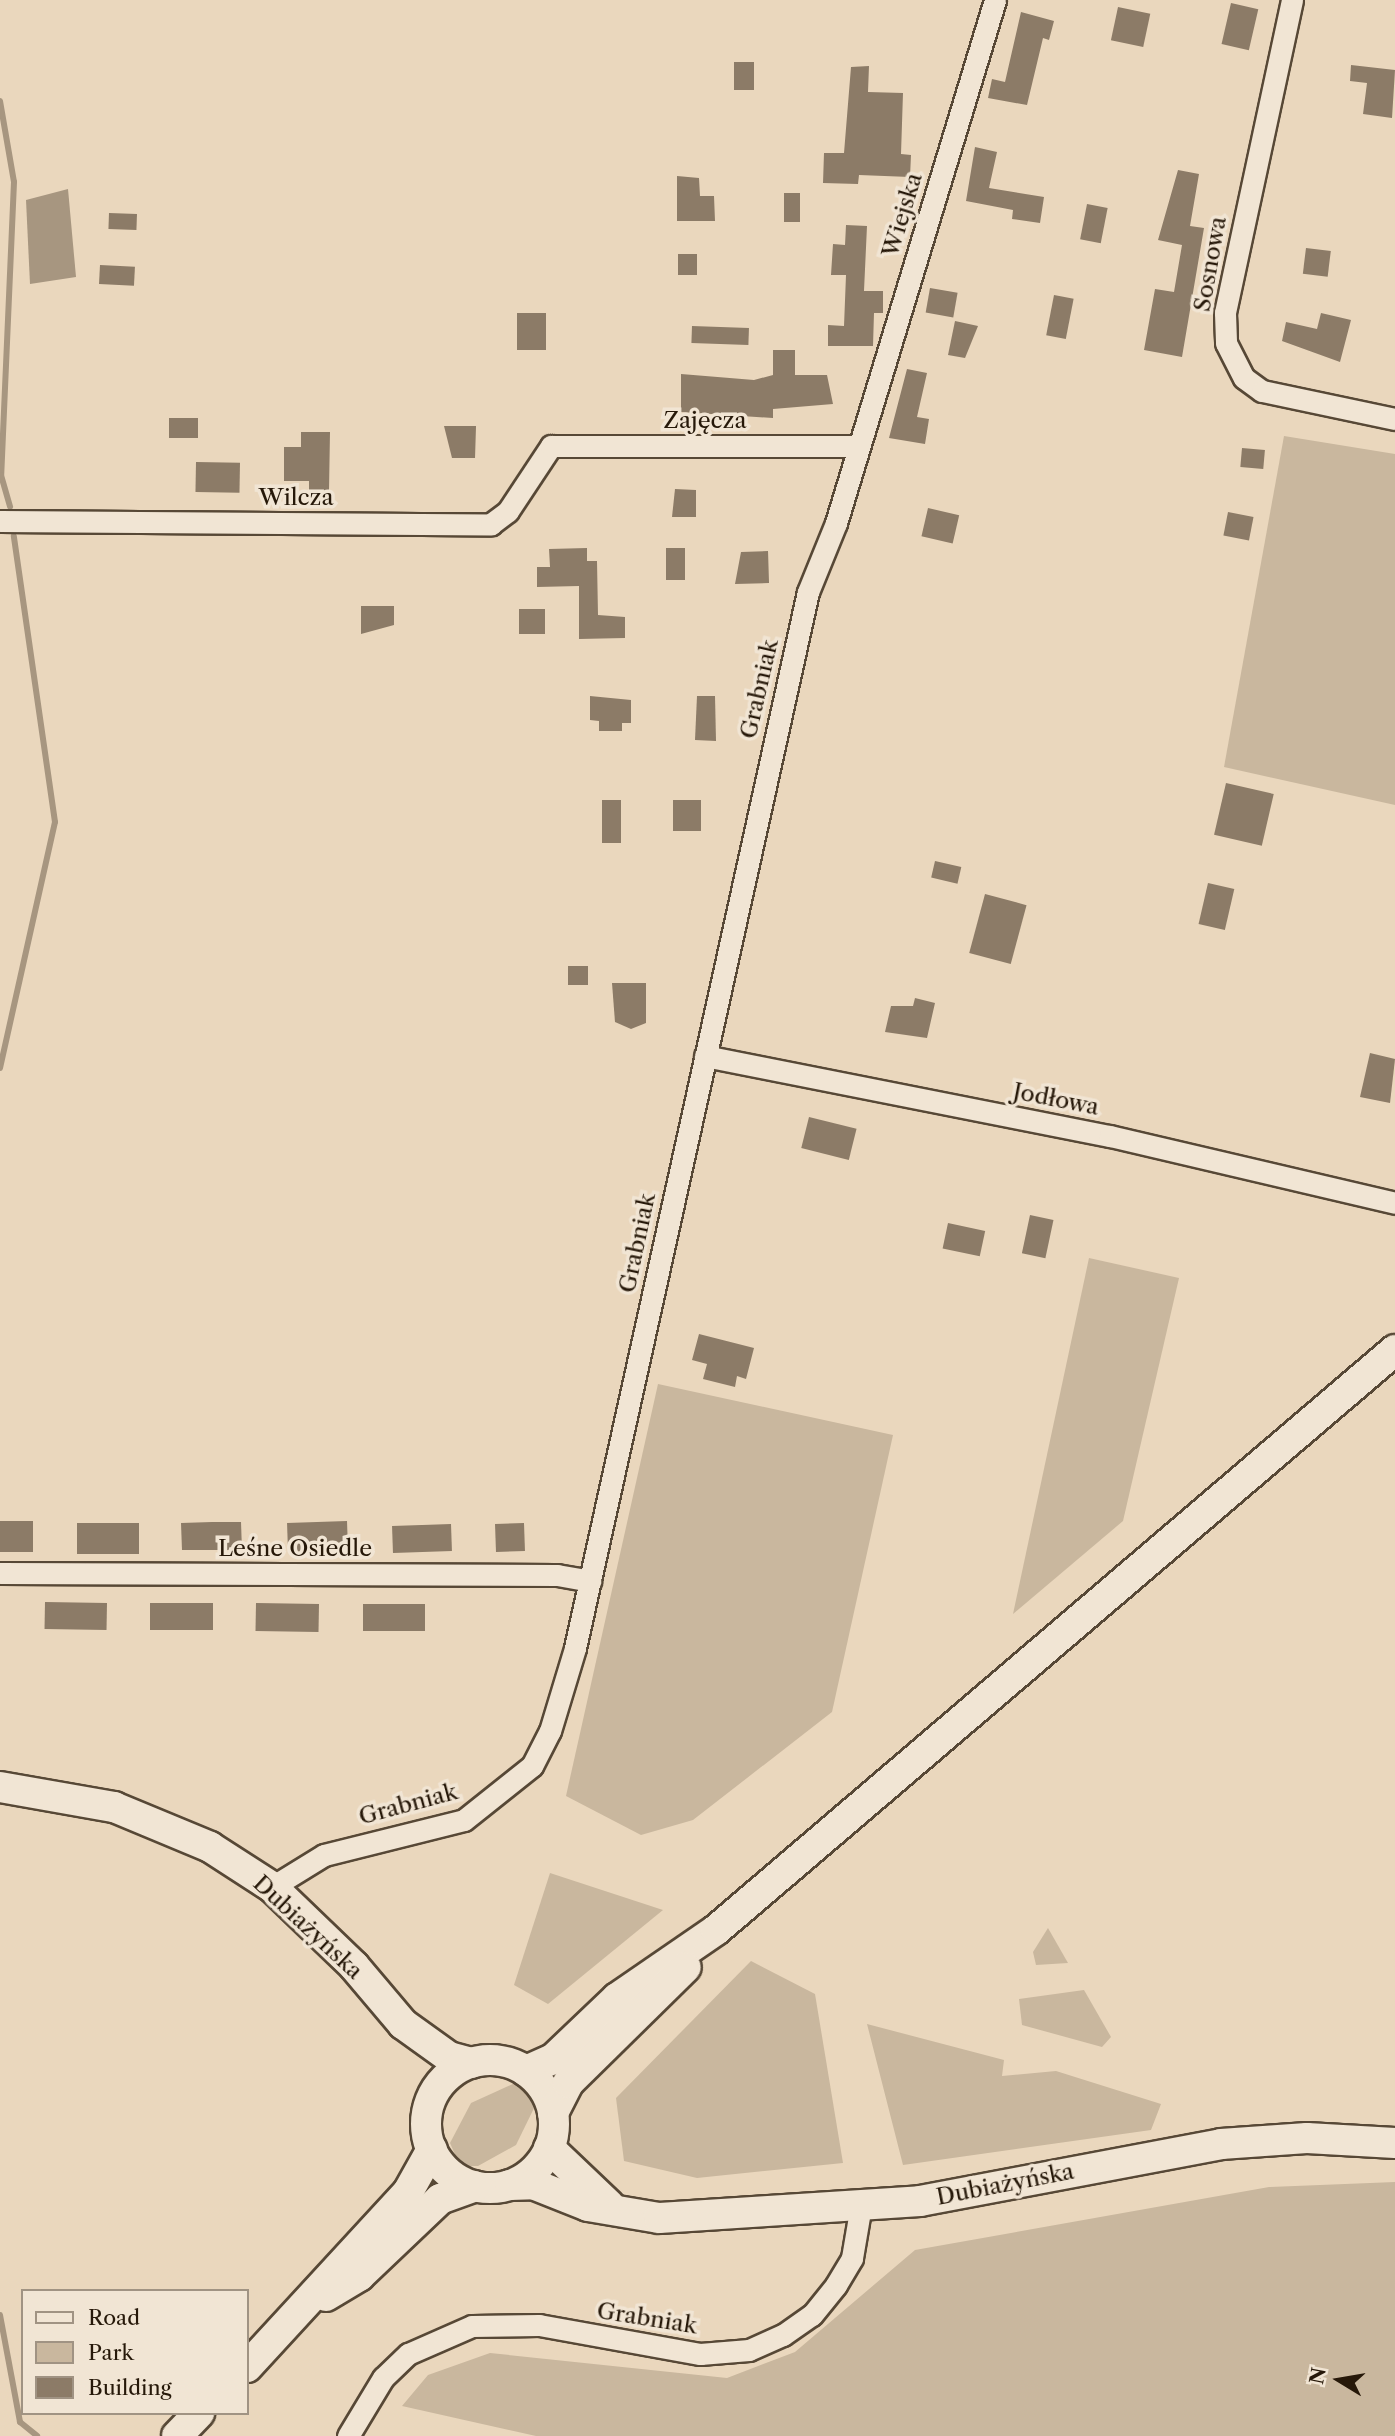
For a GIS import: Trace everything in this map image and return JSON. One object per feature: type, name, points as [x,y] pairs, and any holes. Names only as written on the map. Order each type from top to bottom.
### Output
[{"type":"main road","points":[[526,2071],[553,2059],[617,1997],[716,1930],[1395,1350]]},
{"type":"main road","name":"Dubiażyńska","points":[[0,1787],[65,1794],[155,1820],[272,1887],[354,1966],[403,2024],[449,2057],[471,2063]]},
{"type":"main road","points":[[305,2309],[359,2276],[440,2199],[475,2186],[510,2185],[534,2171],[549,2148],[553,2112],[568,2082],[682,1973],[716,1930]]},
{"type":"main road","name":"Dubiażyńska","points":[[403,2024],[435,2094]]},
{"type":"main road","points":[[475,2186],[453,2176],[432,2149],[428,2115],[435,2094],[471,2063],[490,2060],[526,2071],[544,2089],[553,2112]]},
{"type":"main road","name":"Dubiażyńska","points":[[510,2185],[540,2185],[614,2210],[659,2218],[861,2205],[980,2191],[1221,2144],[1307,2138],[1395,2143]]},
{"type":"main road","points":[[549,2148],[614,2210]]},
{"type":"main road","points":[[248,2366],[305,2309],[408,2192],[432,2149]]},
{"type":"main road","points":[[177,2436],[197,2415]]},
{"type":"street","name":"Wiejska","points":[[859,446],[995,0]]},
{"type":"street","name":"Sosnowa","points":[[1292,0],[1225,313],[1226,343],[1244,378],[1262,391],[1395,419]]},
{"type":"street","name":"Zajęcza","points":[[551,446],[859,446]]},
{"type":"street","name":"Wilcza","points":[[0,520],[491,524],[508,511],[551,446]]},
{"type":"street","name":"Grabniak","points":[[272,1887],[324,1855],[464,1820],[532,1766],[564,1694],[808,592],[859,446]]},
{"type":"street","name":"Jodłowa","points":[[705,1056],[1110,1136],[1395,1203]]},
{"type":"street","name":"Leśne Osiedle","points":[[0,1573],[557,1575],[590,1581]]},
{"type":"street","name":"Grabniak","points":[[348,2436],[383,2378],[408,2354],[472,2326],[539,2325],[700,2354],[748,2350],[783,2335],[812,2315],[836,2285],[852,2258],[861,2205]]},
{"type":"green space","points":[[1284,436],[1395,454],[1395,805],[1224,767]]},
{"type":"green space","points":[[1089,1258],[1179,1278],[1123,1521],[1013,1614]]},
{"type":"green space","points":[[658,1384],[893,1435],[832,1712],[693,1820],[641,1835],[566,1796]]},
{"type":"green space","points":[[550,1873],[663,1910],[548,2004],[514,1985]]},
{"type":"green space","points":[[1048,1928],[1068,1963],[1036,1965],[1033,1952]]},
{"type":"green space","points":[[751,1961],[815,1994],[843,2163],[697,2178],[624,2161],[616,2098]]},
{"type":"green space","points":[[1084,1990],[1111,2037],[1102,2047],[1022,2025],[1019,1999]]},
{"type":"green space","points":[[867,2024],[1004,2060],[1002,2076],[1056,2071],[1161,2104],[1151,2130],[903,2165]]},
{"type":"green space","points":[[515,2083],[536,2104],[516,2145],[478,2166],[460,2166],[450,2143],[471,2103]]},
{"type":"green space","points":[[1395,2182],[1395,2436],[536,2436],[402,2406],[428,2375],[490,2353],[727,2378],[795,2352],[915,2250],[1269,2187]]},
{"type":"shaded area","points":[[68,189],[76,277],[30,284],[26,200]]},
{"type":"building","points":[[1231,3],[1258,9],[1249,50],[1222,44]]},
{"type":"building","points":[[1118,7],[1150,14],[1143,47],[1111,40]]},
{"type":"building","points":[[1021,12],[1054,21],[1049,40],[1043,38],[1027,105],[988,98],[992,79],[1005,82]]},
{"type":"building","points":[[734,62],[754,62],[754,90],[734,90]]},
{"type":"building","points":[[1351,65],[1395,70],[1392,118],[1363,114],[1367,83],[1350,81]]},
{"type":"building","points":[[869,66],[868,92],[903,93],[901,154],[911,155],[910,177],[859,175],[858,184],[823,183],[824,153],[844,153],[851,67]]},
{"type":"building","points":[[975,147],[997,152],[989,188],[1044,197],[1040,223],[1012,219],[1013,210],[966,201]]},
{"type":"building","points":[[1178,170],[1199,174],[1190,226],[1204,228],[1182,357],[1144,350],[1155,289],[1174,292],[1182,245],[1158,240]]},
{"type":"building","points":[[677,176],[699,178],[700,196],[714,196],[715,221],[677,221]]},
{"type":"building","points":[[784,193],[800,193],[800,222],[784,222]]},
{"type":"building","points":[[1087,204],[1108,208],[1101,243],[1080,239]]},
{"type":"building","points":[[109,213],[137,214],[136,230],[108,229]]},
{"type":"building","points":[[846,225],[867,226],[864,291],[883,291],[883,313],[874,313],[873,346],[828,346],[828,325],[844,326],[846,275],[831,275],[833,244],[845,245]]},
{"type":"building","points":[[1306,248],[1331,251],[1328,277],[1303,274]]},
{"type":"building","points":[[678,254],[697,254],[697,275],[678,275]]},
{"type":"building","points":[[100,265],[135,267],[134,286],[99,284]]},
{"type":"building","points":[[930,288],[958,293],[953,317],[926,313]]},
{"type":"building","points":[[1054,295],[1074,299],[1066,339],[1046,335]]},
{"type":"building","points":[[517,313],[546,313],[546,350],[517,350]]},
{"type":"building","points":[[1321,313],[1351,320],[1340,362],[1282,341],[1286,322],[1317,329]]},
{"type":"building","points":[[955,321],[978,326],[965,358],[948,355]]},
{"type":"building","points":[[692,326],[749,328],[748,345],[691,343]]},
{"type":"building","points":[[773,350],[795,350],[795,375],[827,375],[833,404],[773,409],[773,418],[681,412],[681,374],[754,380],[773,375]]},
{"type":"building","points":[[907,369],[927,373],[917,417],[929,419],[925,444],[889,438]]},
{"type":"building","points":[[169,418],[198,418],[198,438],[169,438]]},
{"type":"building","points":[[444,426],[476,426],[475,458],[452,458]]},
{"type":"building","points":[[301,432],[330,432],[329,491],[309,490],[309,481],[284,481],[284,447],[301,447]]},
{"type":"building","points":[[1242,448],[1265,450],[1263,469],[1240,467]]},
{"type":"building","points":[[196,462],[240,463],[239,493],[195,492]]},
{"type":"building","points":[[675,489],[696,490],[696,517],[672,517]]},
{"type":"building","points":[[928,508],[959,515],[953,543],[921,536]]},
{"type":"building","points":[[1228,512],[1254,517],[1249,541],[1223,536]]},
{"type":"building","points":[[587,548],[587,561],[597,561],[598,615],[625,617],[625,638],[579,639],[579,586],[537,587],[537,567],[550,567],[549,549]]},
{"type":"building","points":[[666,548],[685,548],[685,580],[666,580]]},
{"type":"building","points":[[768,551],[769,583],[735,584],[741,552]]},
{"type":"building","points":[[361,606],[394,606],[394,625],[361,634]]},
{"type":"building","points":[[519,609],[545,609],[545,634],[519,634]]},
{"type":"building","points":[[590,696],[631,700],[631,723],[622,723],[622,731],[599,731],[599,721],[590,720]]},
{"type":"building","points":[[697,696],[715,696],[716,741],[695,740]]},
{"type":"building","points":[[1226,783],[1274,794],[1262,846],[1214,835]]},
{"type":"building","points":[[602,800],[621,800],[621,843],[602,843]]},
{"type":"building","points":[[673,800],[701,800],[701,831],[673,831]]},
{"type":"building","points":[[935,861],[961,867],[957,884],[931,878]]},
{"type":"building","points":[[1208,883],[1234,889],[1225,930],[1199,924]]},
{"type":"building","points":[[985,894],[1027,905],[1011,964],[969,953]]},
{"type":"building","points":[[568,966],[588,966],[588,985],[568,985]]},
{"type":"building","points":[[612,983],[646,983],[646,1023],[631,1029],[615,1022]]},
{"type":"building","points":[[915,998],[935,1003],[927,1038],[885,1032],[891,1006],[913,1006]]},
{"type":"building","points":[[1370,1053],[1395,1059],[1390,1103],[1360,1097]]},
{"type":"building","points":[[809,1117],[857,1129],[849,1160],[801,1148]]},
{"type":"building","points":[[1030,1215],[1053,1220],[1045,1258],[1022,1253]]},
{"type":"building","points":[[948,1223],[985,1231],[980,1256],[943,1248]]},
{"type":"building","points":[[699,1334],[754,1348],[746,1379],[737,1376],[735,1387],[703,1379],[707,1364],[692,1360]]},
{"type":"building","points":[[0,1521],[33,1521],[33,1552],[0,1552]]},
{"type":"building","points":[[347,1521],[348,1550],[288,1552],[287,1523]]},
{"type":"building","points":[[241,1522],[242,1550],[182,1550],[181,1523]]},
{"type":"building","points":[[77,1523],[139,1523],[139,1554],[77,1554]]},
{"type":"building","points":[[524,1523],[525,1551],[496,1552],[495,1524]]},
{"type":"building","points":[[451,1524],[452,1551],[393,1553],[392,1526]]},
{"type":"building","points":[[45,1602],[107,1603],[107,1630],[45,1629]]},
{"type":"building","points":[[150,1603],[213,1603],[213,1630],[150,1630]]},
{"type":"building","points":[[256,1603],[319,1604],[319,1632],[256,1631]]},
{"type":"building","points":[[363,1604],[425,1604],[425,1631],[363,1631]]},
{"type":"waterway","points":[[0,101],[14,182],[1,475],[10,507]]},
{"type":"waterway","points":[[0,1068],[55,822],[14,536]]},
{"type":"waterway","points":[[0,2315],[20,2422],[37,2436]]}]
